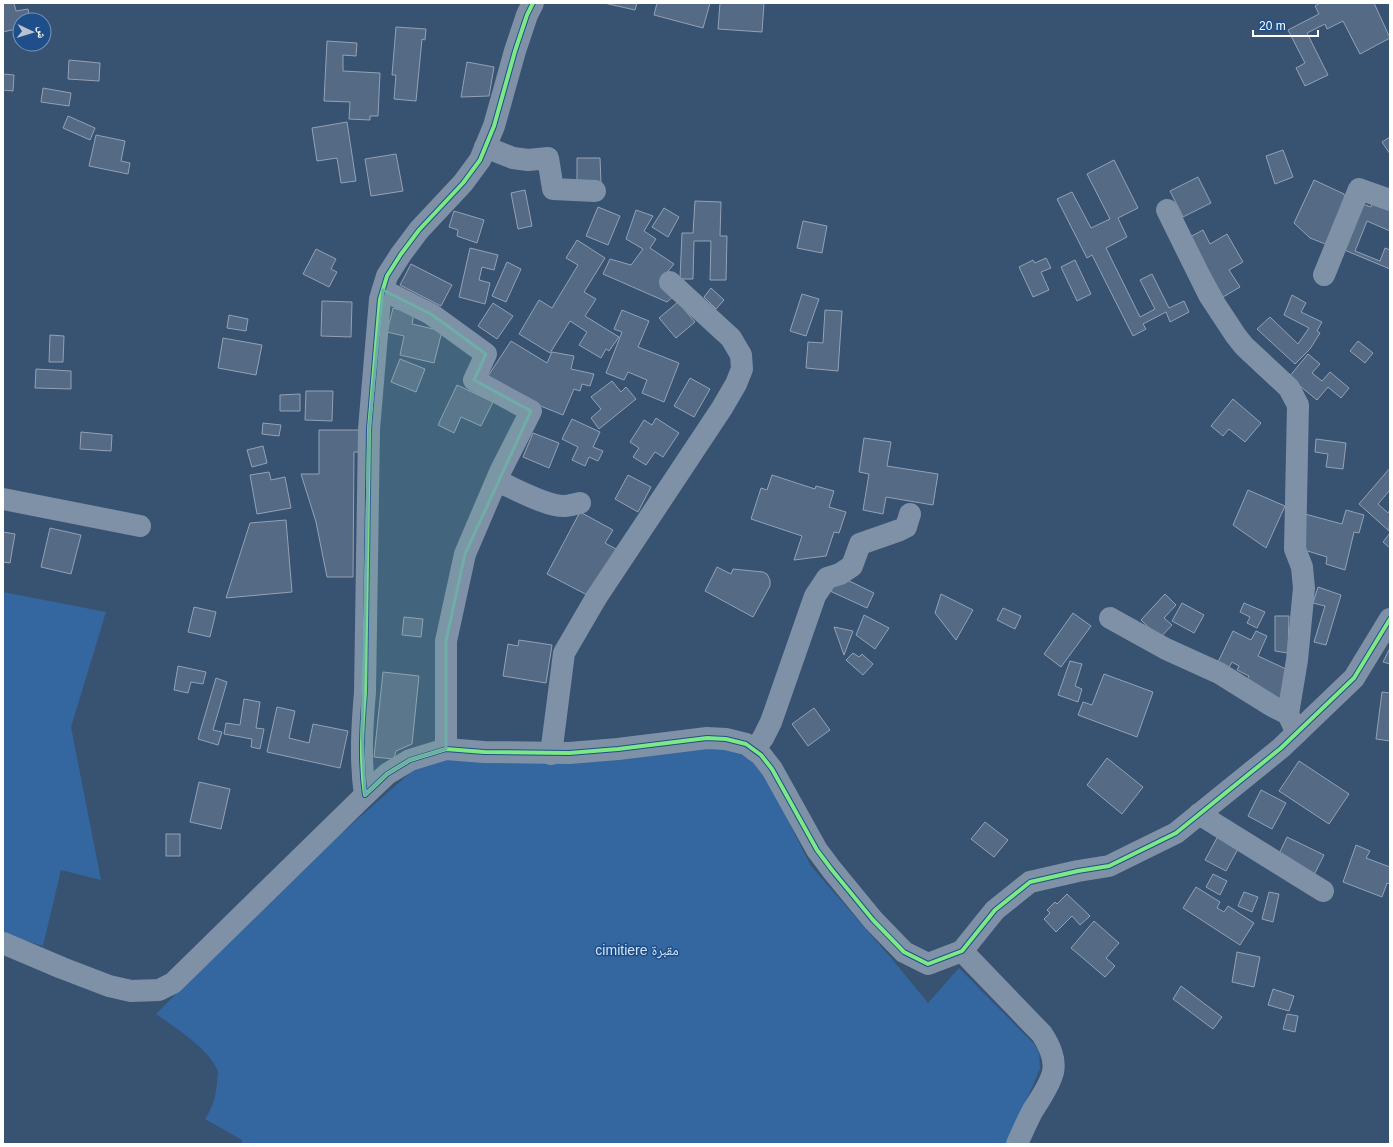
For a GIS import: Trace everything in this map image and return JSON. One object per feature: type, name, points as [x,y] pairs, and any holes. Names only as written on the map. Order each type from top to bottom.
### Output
[{"type":"street","points":[[365,795],[362,774],[362,731],[365,692],[369,429],[380,299],[386,276],[401,254],[419,230],[463,183],[480,160],[494,126],[515,51],[527,15],[533,3]]},
{"type":"street","points":[[485,147],[514,158],[528,160],[548,158],[553,189],[594,191]]},
{"type":"street","points":[[1324,275],[1359,189],[1390,200]]},
{"type":"street","points":[[3,943],[109,986],[131,991],[159,990],[172,982],[387,774],[410,760],[446,748],[484,752],[551,754],[618,749],[707,738],[726,739],[746,744],[761,755],[772,769],[817,850],[873,920],[904,952],[928,964],[962,951],[995,910],[1030,882],[1108,866],[1176,833],[1281,748],[1292,724],[1304,588],[1302,567],[1295,549],[1298,405],[1289,388],[1244,346],[1209,296],[1167,210]]},
{"type":"street","points":[[551,754],[564,653],[596,598],[722,408],[736,384],[742,369],[741,355],[731,338],[670,282]]},
{"type":"street","points":[[383,290],[431,314],[486,354],[474,380],[531,411],[464,554],[446,640],[446,748]]},
{"type":"street","points":[[497,481],[541,501],[555,505],[565,506],[580,502]]},
{"type":"street","points":[[3,499],[140,526]]},
{"type":"street","points":[[754,750],[763,738],[771,722],[815,596],[827,578],[840,574],[852,566],[860,544],[900,530],[906,526],[910,514]]},
{"type":"street","points":[[1110,618],[1166,649],[1219,673],[1272,706],[1292,724]]},
{"type":"street","points":[[1292,724],[1354,678],[1390,619]]},
{"type":"street","points":[[1199,814],[1322,891]]},
{"type":"street","points":[[962,951],[1042,1034],[1049,1045],[1053,1059],[1053,1072],[1017,1144]]},
{"type":"highlighted area","points":[[383,290],[431,314],[486,354],[474,380],[531,411],[465,554],[446,641],[446,749],[410,760],[387,774],[365,795],[362,731],[369,429]]},
{"type":"green space","points":[[3,592],[106,612],[71,727],[101,880],[61,870],[43,946],[3,934]]},
{"type":"green space","name":"cimitiere مقبرة","points":[[727,744],[759,768],[772,789],[811,866],[928,1003],[959,968],[1035,1045],[1039,1052],[1040,1069],[1007,1144],[242,1144],[242,1140],[205,1119],[214,1101],[218,1072],[208,1056],[200,1048],[182,1032],[156,1014],[293,876],[419,765],[445,756]]},
{"type":"building","points":[[3,3],[14,3],[16,11],[28,9],[29,12],[12,12],[12,30],[3,32]]},
{"type":"building","points":[[604,3],[637,3],[635,10]]},
{"type":"building","points":[[657,3],[710,3],[703,28],[654,15]]},
{"type":"building","points":[[720,3],[764,3],[762,32],[718,29]]},
{"type":"building","points":[[1320,3],[1374,3],[1390,38],[1360,54],[1343,21],[1327,29],[1325,24],[1307,33],[1328,75],[1305,86],[1296,68],[1305,63],[1288,30],[1319,14],[1315,6]]},
{"type":"building","points":[[396,27],[426,29],[425,40],[422,39],[416,101],[394,99],[396,75],[392,75]]},
{"type":"building","points":[[327,41],[357,43],[356,56],[343,55],[343,71],[380,73],[378,116],[370,116],[370,120],[349,119],[350,102],[324,101]]},
{"type":"building","points":[[69,60],[100,63],[99,81],[68,79]]},
{"type":"building","points":[[467,62],[494,67],[489,96],[461,97]]},
{"type":"building","points":[[3,74],[14,75],[13,91],[3,90]]},
{"type":"building","points":[[43,88],[71,93],[69,106],[41,102]]},
{"type":"building","points":[[68,116],[95,128],[90,140],[63,128]]},
{"type":"building","points":[[347,122],[356,181],[341,183],[337,158],[317,161],[312,128]]},
{"type":"building","points":[[96,135],[125,141],[121,161],[130,163],[128,174],[89,166]]},
{"type":"building","points":[[1390,137],[1390,154],[1382,142]]},
{"type":"building","points":[[1283,150],[1293,177],[1275,184],[1266,156]]},
{"type":"building","points":[[396,154],[403,191],[371,196],[365,159]]},
{"type":"building","points":[[577,158],[600,158],[601,183],[577,183]]},
{"type":"building","points":[[1114,160],[1138,208],[1118,218],[1127,237],[1106,248],[1140,317],[1155,309],[1140,280],[1152,274],[1169,308],[1184,301],[1189,312],[1170,322],[1166,312],[1143,324],[1146,329],[1133,336],[1092,255],[1087,258],[1057,199],[1072,192],[1091,228],[1110,219],[1087,174]]},
{"type":"building","points":[[1198,177],[1211,203],[1183,217],[1170,191]]},
{"type":"building","points":[[1314,180],[1344,194],[1346,205],[1328,245],[1310,238],[1294,223]]},
{"type":"building","points":[[525,190],[532,226],[518,229],[511,193]]},
{"type":"building","points":[[1374,200],[1390,206],[1390,231],[1367,221],[1355,251],[1380,261],[1385,248],[1390,250],[1390,269],[1342,249],[1360,203],[1371,207]]},
{"type":"building","points":[[695,201],[721,202],[720,236],[727,236],[726,280],[710,280],[711,241],[694,241],[693,279],[680,279],[682,233],[693,233]]},
{"type":"building","points":[[598,207],[620,216],[608,245],[586,236]]},
{"type":"building","points":[[664,208],[679,217],[668,237],[652,227]]},
{"type":"building","points":[[636,210],[653,216],[644,231],[656,239],[650,248],[674,264],[659,282],[676,294],[667,302],[603,274],[610,259],[631,265],[643,249],[626,239]]},
{"type":"building","points":[[454,211],[484,220],[477,243],[457,236],[458,230],[449,227]]},
{"type":"building","points":[[803,221],[827,226],[822,253],[797,248]]},
{"type":"building","points":[[1203,230],[1210,244],[1227,234],[1243,262],[1229,270],[1240,287],[1223,297],[1190,237]]},
{"type":"building","points":[[577,240],[605,258],[584,292],[596,299],[585,316],[619,337],[609,351],[606,349],[601,358],[579,345],[587,332],[570,321],[550,353],[519,334],[539,300],[552,308],[578,265],[566,258]]},
{"type":"building","points":[[470,248],[498,255],[494,270],[482,267],[479,280],[490,283],[485,304],[459,297]]},
{"type":"building","points":[[316,249],[336,259],[331,269],[337,272],[329,287],[303,274]]},
{"type":"building","points":[[1046,258],[1051,268],[1041,272],[1049,290],[1033,297],[1019,267],[1033,260],[1035,263]]},
{"type":"building","points":[[1075,260],[1091,294],[1077,301],[1061,267]]},
{"type":"building","points":[[507,262],[521,269],[506,302],[492,296]]},
{"type":"building","points":[[411,264],[452,285],[441,306],[400,285]]},
{"type":"building","points":[[711,288],[724,300],[716,309],[704,297]]},
{"type":"building","points":[[802,294],[819,299],[806,336],[790,331]]},
{"type":"building","points":[[1292,295],[1306,303],[1301,312],[1322,322],[1317,331],[1320,333],[1310,349],[1295,364],[1257,329],[1270,317],[1298,344],[1309,328],[1284,315]]},
{"type":"building","points":[[322,301],[352,302],[351,337],[321,336]]},
{"type":"building","points":[[678,302],[695,322],[676,338],[659,318]]},
{"type":"building","points":[[493,303],[513,316],[497,339],[478,326]]},
{"type":"building","points":[[393,308],[414,313],[412,324],[442,331],[434,363],[400,355],[404,336],[387,332]]},
{"type":"building","points":[[622,310],[649,321],[638,347],[679,363],[664,402],[642,393],[647,380],[628,372],[624,380],[606,373],[622,332],[614,329]]},
{"type":"building","points":[[825,310],[842,311],[838,371],[806,368],[808,342],[823,343]]},
{"type":"building","points":[[229,315],[248,319],[246,331],[227,328]]},
{"type":"building","points":[[50,335],[64,336],[63,362],[49,362]]},
{"type":"building","points":[[223,338],[262,345],[256,375],[218,368]]},
{"type":"building","points":[[511,341],[547,363],[552,352],[574,356],[571,369],[594,374],[590,386],[582,384],[580,391],[574,389],[563,415],[533,403],[488,376]]},
{"type":"building","points":[[1358,341],[1373,353],[1365,363],[1350,351]]},
{"type":"building","points":[[1308,354],[1320,364],[1312,373],[1322,381],[1330,372],[1349,388],[1341,398],[1328,387],[1317,400],[1289,377]]},
{"type":"building","points":[[400,359],[425,369],[416,392],[391,382]]},
{"type":"building","points":[[36,369],[71,371],[71,389],[35,388]]},
{"type":"building","points":[[690,378],[710,389],[694,417],[674,406]]},
{"type":"building","points":[[612,381],[621,392],[626,387],[636,399],[599,429],[591,418],[601,409],[591,397]]},
{"type":"building","points":[[457,385],[493,402],[481,426],[461,417],[454,433],[438,425]]},
{"type":"building","points":[[306,391],[333,391],[332,421],[305,420]]},
{"type":"building","points":[[300,394],[300,411],[280,411],[280,395]]},
{"type":"building","points":[[1233,399],[1261,423],[1245,442],[1229,429],[1223,436],[1211,426]]},
{"type":"building","points":[[656,418],[679,433],[663,457],[655,452],[646,465],[633,457],[639,448],[630,442],[644,420],[652,425]]},
{"type":"building","points":[[572,419],[600,432],[593,447],[603,451],[598,461],[589,457],[585,466],[572,460],[578,447],[562,439]]},
{"type":"building","points":[[263,423],[281,425],[279,436],[262,434]]},
{"type":"building","points":[[319,430],[361,430],[361,452],[354,452],[353,577],[327,577],[316,522],[301,474],[319,474]]},
{"type":"building","points":[[81,432],[112,435],[111,451],[80,449]]},
{"type":"building","points":[[533,433],[559,443],[549,468],[523,457]]},
{"type":"building","points":[[864,438],[891,442],[887,466],[938,474],[933,505],[886,497],[883,514],[863,510],[869,474],[859,472]]},
{"type":"building","points":[[1316,439],[1346,443],[1343,469],[1326,467],[1328,454],[1315,452]]},
{"type":"building","points":[[263,446],[267,463],[252,467],[247,450]]},
{"type":"building","points":[[1390,468],[1390,490],[1378,504],[1388,513],[1390,510],[1389,531],[1359,504]]},
{"type":"building","points":[[269,472],[271,480],[285,477],[291,508],[257,514],[250,475]]},
{"type":"building","points":[[628,475],[651,487],[638,512],[615,499]]},
{"type":"building","points":[[772,475],[815,489],[816,486],[834,491],[829,507],[846,512],[839,533],[834,532],[826,556],[794,560],[802,536],[751,519],[761,488],[767,490]]},
{"type":"building","points":[[1248,490],[1285,506],[1266,548],[1233,525]]},
{"type":"building","points":[[1346,510],[1364,515],[1359,533],[1354,532],[1345,570],[1326,564],[1327,557],[1301,549],[1305,514],[1342,524]]},
{"type":"building","points":[[580,512],[613,530],[605,543],[616,549],[591,597],[547,574]]},
{"type":"building","points":[[286,520],[292,592],[226,598],[250,523]]},
{"type":"building","points":[[50,528],[81,535],[71,574],[41,567]]},
{"type":"building","points":[[3,532],[15,534],[10,563],[3,562]]},
{"type":"building","points":[[1390,533],[1390,548],[1383,542]]},
{"type":"building","points":[[717,567],[731,574],[733,569],[763,572],[767,574],[770,580],[770,586],[753,617],[705,591]]},
{"type":"building","points":[[843,578],[874,593],[867,608],[830,591],[834,582]]},
{"type":"building","points":[[1318,587],[1341,595],[1326,645],[1314,642],[1325,606],[1313,603]]},
{"type":"building","points":[[941,594],[973,610],[956,640],[935,613]]},
{"type":"building","points":[[1165,594],[1176,605],[1164,618],[1172,625],[1160,638],[1141,620]]},
{"type":"building","points":[[1182,603],[1204,615],[1194,633],[1172,621]]},
{"type":"building","points":[[1244,603],[1265,612],[1257,628],[1247,623],[1250,617],[1240,612]]},
{"type":"building","points":[[194,607],[216,612],[210,637],[188,632]]},
{"type":"building","points":[[1003,608],[1021,616],[1015,629],[997,620]]},
{"type":"building","points":[[1073,613],[1091,626],[1061,667],[1044,654]]},
{"type":"building","points":[[864,615],[889,628],[875,649],[856,635]]},
{"type":"building","points":[[1275,616],[1289,616],[1288,653],[1275,651]]},
{"type":"building","points":[[404,617],[423,619],[421,637],[402,635]]},
{"type":"building","points":[[834,627],[853,631],[844,655]]},
{"type":"building","points":[[1233,631],[1251,640],[1256,631],[1267,636],[1258,656],[1286,669],[1280,701],[1245,683],[1249,676],[1237,670],[1239,666],[1232,662],[1228,669],[1217,664]]},
{"type":"building","points":[[519,640],[552,645],[546,683],[503,676],[508,644],[518,646]]},
{"type":"building","points":[[1390,648],[1390,664],[1383,662]]},
{"type":"building","points":[[853,653],[859,657],[862,654],[873,664],[863,675],[846,660]]},
{"type":"building","points":[[1070,661],[1082,664],[1075,686],[1082,689],[1078,702],[1058,695]]},
{"type":"building","points":[[178,666],[206,672],[203,684],[191,682],[188,693],[174,690]]},
{"type":"building","points":[[383,672],[419,676],[412,744],[396,751],[394,759],[374,757]]},
{"type":"building","points":[[1104,674],[1153,692],[1137,737],[1078,715],[1083,702],[1092,705]]},
{"type":"building","points":[[216,678],[227,682],[213,730],[222,732],[218,745],[198,739]]},
{"type":"building","points":[[1382,692],[1390,693],[1390,741],[1376,739]]},
{"type":"building","points":[[244,699],[260,702],[256,728],[264,729],[260,749],[251,747],[252,739],[224,734],[226,723],[240,725]]},
{"type":"building","points":[[277,707],[295,711],[289,738],[309,743],[313,724],[348,731],[340,768],[267,752]]},
{"type":"building","points":[[814,708],[830,730],[808,746],[792,724]]},
{"type":"building","points":[[1107,758],[1143,787],[1122,814],[1087,785]]},
{"type":"building","points":[[1299,761],[1349,794],[1329,824],[1279,791]]},
{"type":"building","points":[[199,782],[230,789],[221,829],[190,822]]},
{"type":"building","points":[[1261,790],[1286,803],[1272,829],[1248,816]]},
{"type":"building","points":[[985,822],[1008,840],[994,857],[971,839]]},
{"type":"building","points":[[166,834],[180,834],[180,856],[166,856]]},
{"type":"building","points":[[1218,836],[1239,847],[1226,871],[1205,860]]},
{"type":"building","points":[[1287,837],[1324,855],[1314,875],[1278,856]]},
{"type":"building","points":[[1356,845],[1370,851],[1366,858],[1390,867],[1390,884],[1387,883],[1382,897],[1343,882]]},
{"type":"building","points":[[1213,874],[1227,881],[1220,895],[1206,887]]},
{"type":"building","points":[[1196,887],[1220,902],[1217,908],[1224,912],[1228,906],[1254,923],[1240,945],[1183,908]]},
{"type":"building","points":[[1244,892],[1258,897],[1252,912],[1238,906]]},
{"type":"building","points":[[1269,892],[1279,894],[1273,922],[1262,919]]},
{"type":"building","points":[[1067,894],[1090,916],[1080,925],[1072,916],[1056,932],[1044,919],[1050,913],[1047,910],[1055,902],[1057,904]]},
{"type":"building","points":[[1094,921],[1119,943],[1106,958],[1115,966],[1105,977],[1071,948]]},
{"type":"building","points":[[1237,952],[1260,957],[1254,987],[1232,982]]},
{"type":"building","points":[[1181,986],[1222,1017],[1213,1029],[1173,999]]},
{"type":"building","points":[[1273,989],[1294,996],[1289,1011],[1268,1005]]},
{"type":"building","points":[[1287,1014],[1298,1016],[1295,1032],[1283,1029]]},
{"type":"cycle path","points":[[533,3],[527,15],[515,51],[494,126],[480,160],[463,183],[419,230],[401,254],[387,276],[380,299],[369,429],[365,692],[362,744],[362,769],[365,795],[387,774],[410,760],[446,749],[484,752],[569,753],[618,749],[707,738],[726,739],[746,744],[761,755],[772,769],[817,850],[873,920],[904,952],[928,964],[962,951],[995,910],[1030,882],[1078,871],[1109,866],[1176,833],[1281,748],[1354,678],[1390,619]]}]
